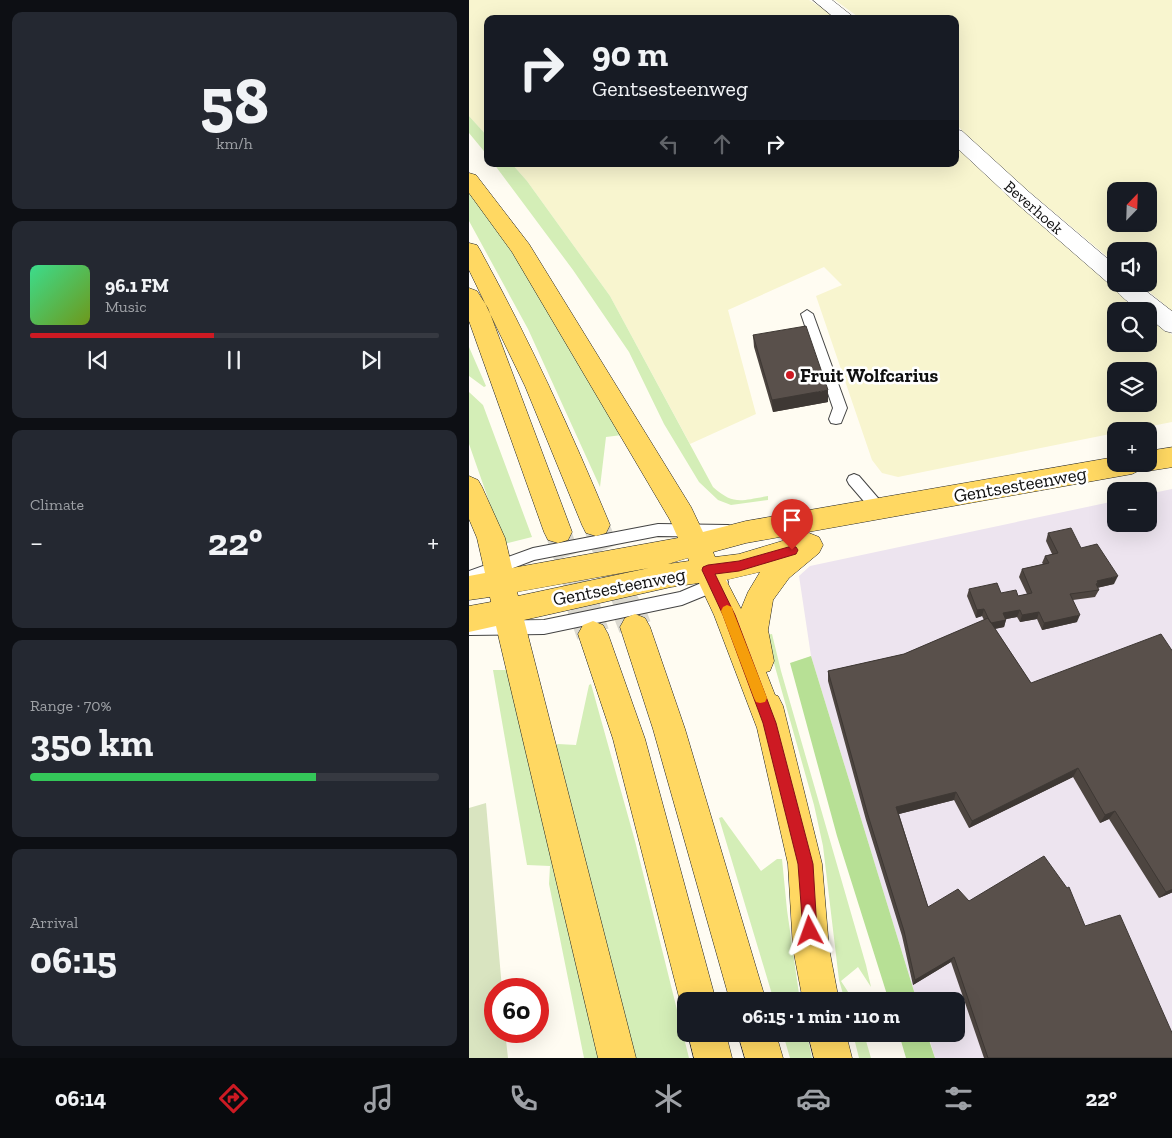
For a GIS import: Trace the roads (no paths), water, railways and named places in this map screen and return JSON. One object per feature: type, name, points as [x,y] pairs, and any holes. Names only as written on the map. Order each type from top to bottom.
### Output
[{"type":"main road","points":[[469,179],[521,249],[638,441],[692,538],[729,615],[770,723]]},
{"type":"main road","points":[[469,250],[493,292],[551,414],[596,525]]},
{"type":"main road","points":[[469,296],[476,308],[558,532]]},
{"type":"main road","points":[[1157,459],[1172,456]]},
{"type":"main road","name":"Gentsesteenweg","points":[[469,619],[504,597],[660,554],[692,538],[746,532],[1107,468]]},
{"type":"main road","points":[[469,487],[491,538],[617,1058]]},
{"type":"main road","name":"Gentsesteenweg","points":[[469,588],[504,597],[671,575],[711,577],[739,566],[809,545],[879,509]]},
{"type":"main road","points":[[809,545],[776,572],[761,593],[753,627],[770,723],[805,864],[811,948],[819,992]]},
{"type":"main road","points":[[635,627],[671,738],[745,992]]},
{"type":"main road","points":[[593,634],[629,739],[696,992]]},
{"type":"main road","points":[[709,1042],[713,1058]]},
{"type":"main road","points":[[759,1042],[764,1058]]},
{"type":"main road","points":[[829,1042],[833,1058]]},
{"type":"street","points":[[821,0],[842,15]]},
{"type":"street","name":"Beverhoek","points":[[959,139],[1021,197],[1107,270]]},
{"type":"street","points":[[1132,292],[1172,326]]},
{"type":"lane","points":[[807,314],[840,408],[836,419]]},
{"type":"lane","points":[[854,480],[879,509]]},
{"type":"lane","points":[[469,578],[504,597],[469,628]]},
{"type":"tunnel","points":[[596,525],[628,607]]},
{"type":"tunnel","points":[[558,532],[584,607]]},
{"type":"tunnel","points":[[583,606],[593,634]]},
{"type":"tunnel","points":[[627,606],[635,627]]},
{"type":"place","name":"Fruit Wolfcarius","points":[[790,375]]}]
